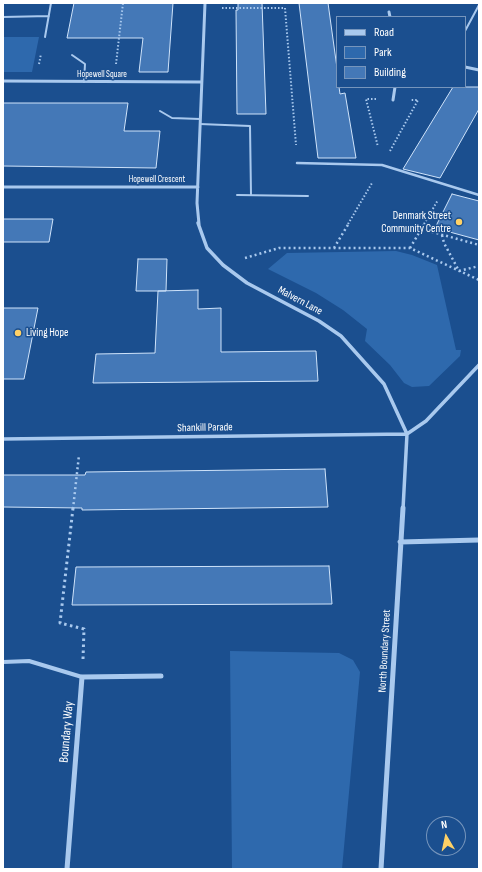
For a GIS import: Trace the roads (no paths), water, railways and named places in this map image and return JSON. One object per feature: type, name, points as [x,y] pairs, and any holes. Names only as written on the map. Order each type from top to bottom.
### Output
[{"type":"street","name":"Hopewell Crescent","points":[[3,187],[198,187],[205,3]]},
{"type":"street","points":[[388,12],[390,16]]},
{"type":"street","points":[[466,67],[479,70]]},
{"type":"street","name":"Hopewell Square","points":[[3,81],[201,82]]},
{"type":"street","points":[[393,100],[395,88]]},
{"type":"street","points":[[297,163],[382,165],[447,186],[479,194]]},
{"type":"street","name":"Malvern Lane","points":[[198,187],[198,222],[207,248],[223,265],[247,283],[319,321],[341,336],[384,384],[407,434]]},
{"type":"street","points":[[407,434],[426,421],[479,365]]},
{"type":"street","name":"Shankill Parade","points":[[3,439],[407,434]]},
{"type":"street","name":"North Boundary Street","points":[[381,869],[407,434]]},
{"type":"street","points":[[400,542],[479,540]]},
{"type":"street","points":[[3,662],[29,662],[82,677],[161,676]]},
{"type":"street","name":"Boundary Way","points":[[67,869],[82,677]]},
{"type":"lane","points":[[45,37],[51,3]]},
{"type":"lane","points":[[466,29],[479,5]]},
{"type":"lane","points":[[3,17],[49,16]]},
{"type":"lane","points":[[72,55],[85,64],[84,82]]},
{"type":"lane","points":[[160,111],[172,118],[200,119]]},
{"type":"lane","points":[[200,124],[250,126],[251,195]]},
{"type":"lane","points":[[237,195],[308,196]]},
{"type":"place","name":"Denmark Street Community Centre","points":[[459,222]]},
{"type":"place","name":"Living Hope","points":[[18,333]]}]
